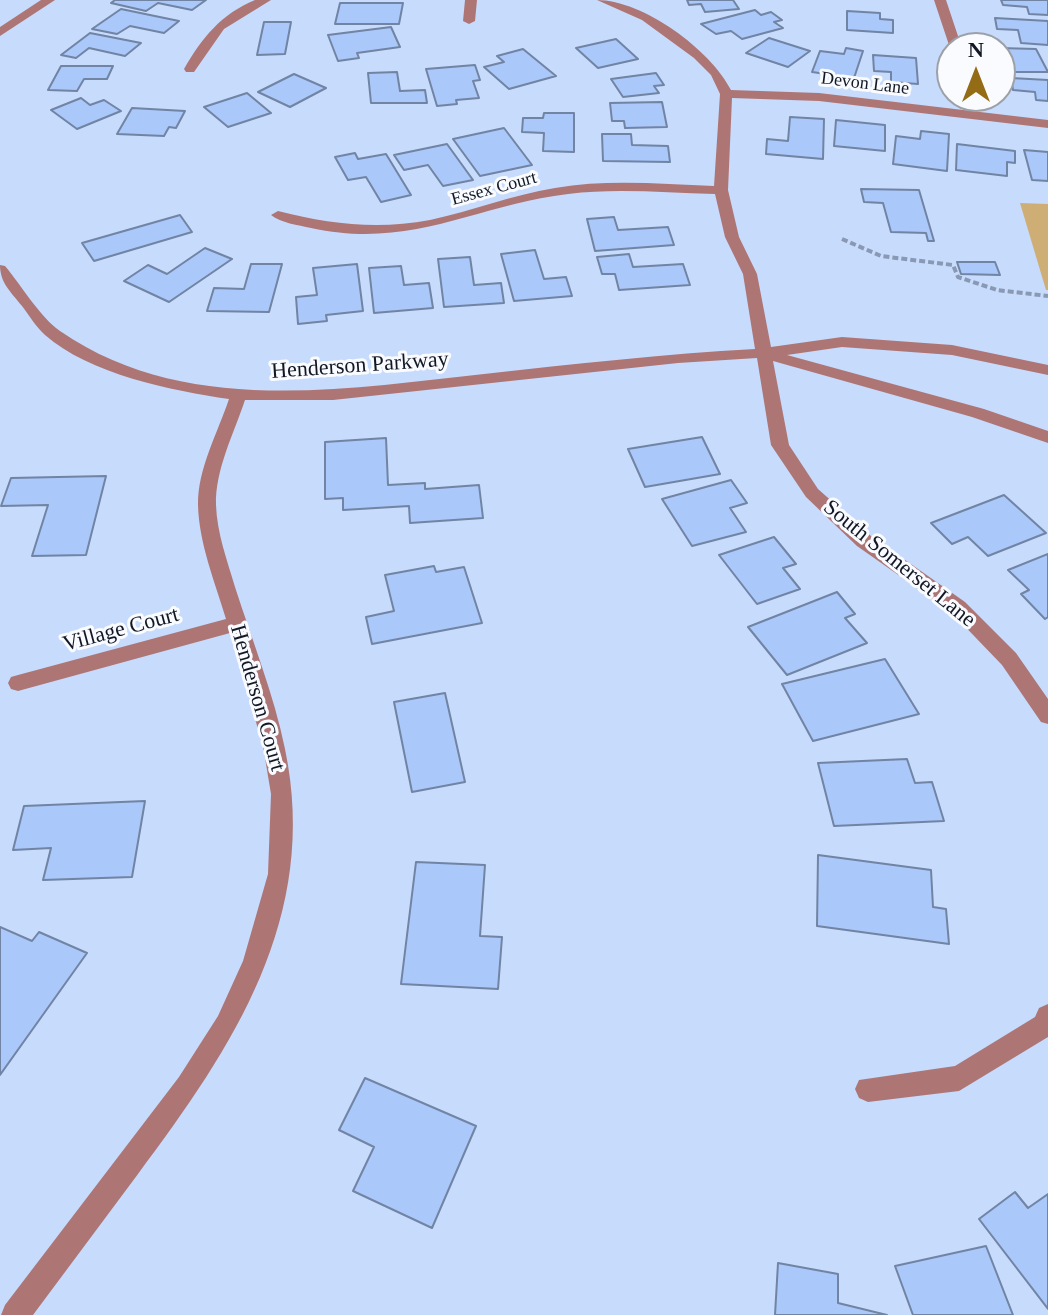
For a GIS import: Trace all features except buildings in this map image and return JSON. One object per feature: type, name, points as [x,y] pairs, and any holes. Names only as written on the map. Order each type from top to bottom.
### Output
[{"type":"street","points":[[0,32],[49,0]]},
{"type":"street","points":[[190,69],[209,35],[223,21],[265,0]]},
{"type":"street","points":[[469,21],[471,0]]},
{"type":"street","points":[[940,0],[951,32]]},
{"type":"street","points":[[612,1],[646,18],[698,55],[716,73],[726,94]]},
{"type":"street","name":"Devon Lane","points":[[726,94],[819,97],[1048,124]]},
{"type":"street","name":"South Somerset Lane","points":[[726,94],[721,190],[732,237],[750,274],[780,445],[812,493],[864,541],[958,607],[1009,659],[1048,716]]},
{"type":"street","name":"Essex Court","points":[[278,215],[323,227],[386,229],[444,221],[529,197],[568,190],[606,187],[721,190]]},
{"type":"street","name":"Henderson Parkway","points":[[0,269],[51,332],[89,355],[131,373],[184,387],[239,395],[333,395],[678,358],[765,353],[842,342],[952,350],[1048,370]]},
{"type":"street","name":"Henderson Parkway","points":[[765,353],[978,413],[1048,437]]},
{"type":"street","name":"Henderson Court","points":[[15,1315],[188,1086],[227,1024],[255,962],[279,874],[282,794],[274,746],[212,543],[207,503],[214,466],[239,395]]},
{"type":"street","name":"Village Court","points":[[18,683],[236,624]]},
{"type":"street","points":[[868,1089],[959,1078],[1045,1025],[1048,1016]]},
{"type":"path","points":[[842,239],[881,256],[953,265],[958,277],[974,284],[1048,296]]},
{"type":"shaded area","points":[[1020,203],[1048,204],[1048,290],[1046,290]]}]
